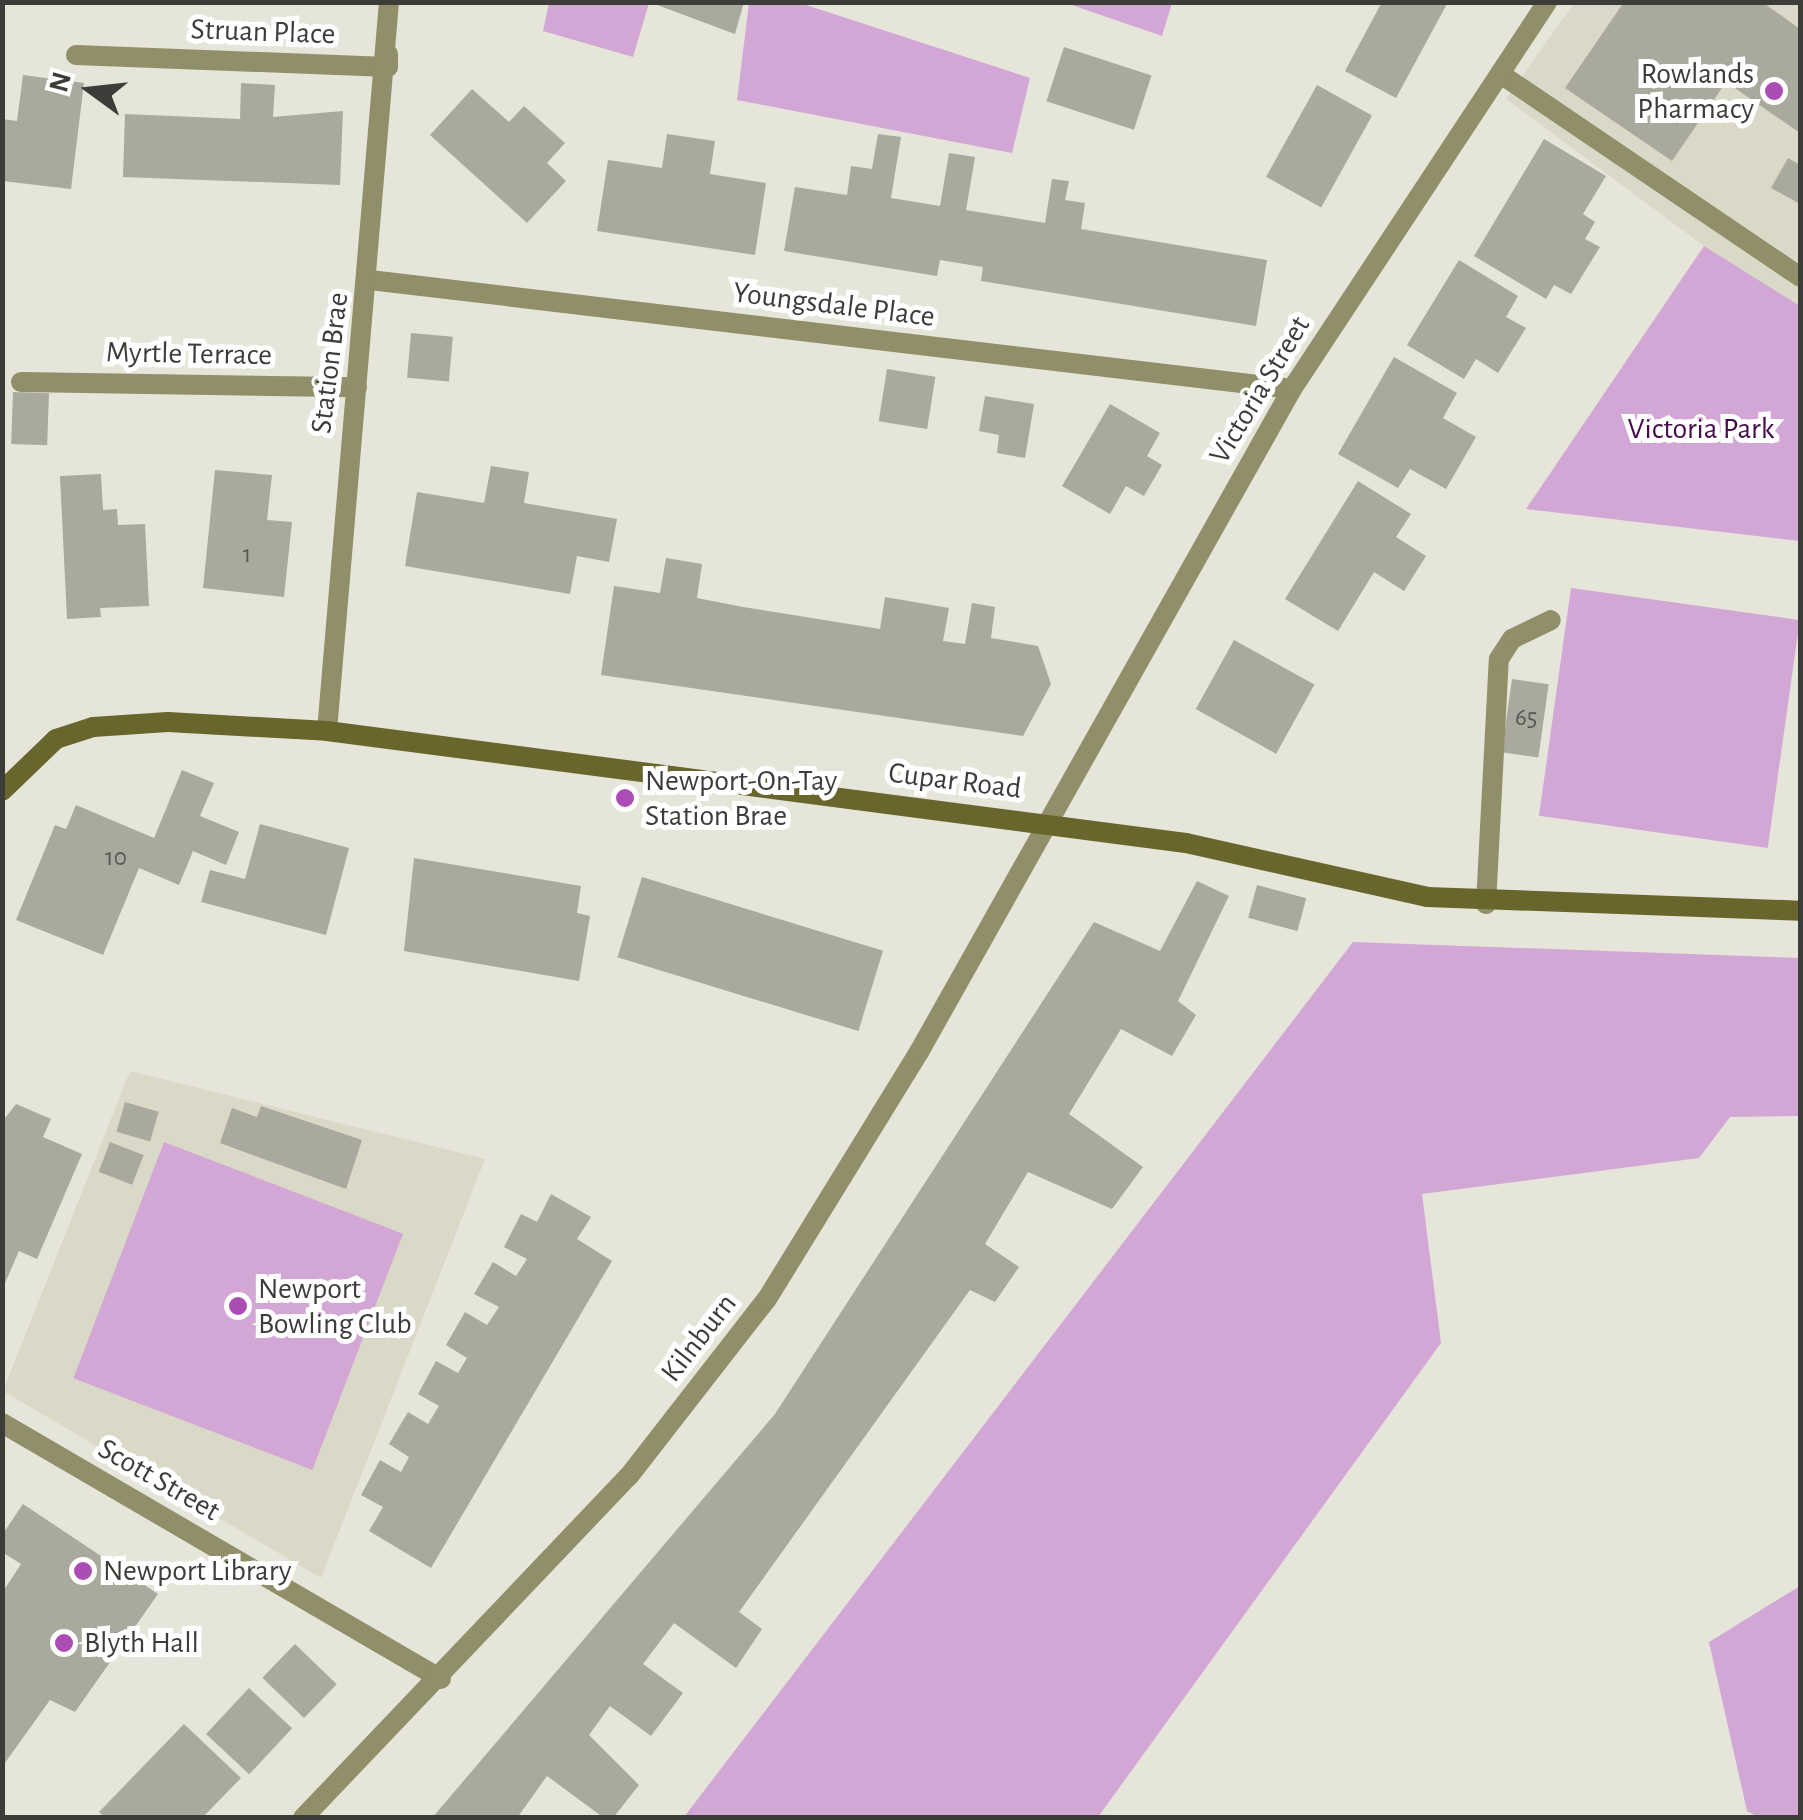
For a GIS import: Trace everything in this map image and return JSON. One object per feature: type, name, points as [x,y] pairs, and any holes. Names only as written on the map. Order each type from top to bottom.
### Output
[{"type":"main road","name":"Cupar Road","points":[[2,791],[9,772],[56,739],[93,727],[168,722],[326,732],[1186,843],[1332,880],[1486,904],[1800,911]]},
{"type":"street","name":"Station Brae","points":[[326,732],[370,280],[388,66],[389,2]]},
{"type":"street","name":"Victoria Street","points":[[1044,822],[1292,389],[1548,2]]},
{"type":"street","name":"Struan Place","points":[[76,55],[388,66]]},
{"type":"street","points":[[1502,75],[1800,277]]},
{"type":"street","name":"Youngsdale Place","points":[[370,280],[1292,389]]},
{"type":"street","name":"Myrtle Terrace","points":[[21,382],[357,387]]},
{"type":"street","points":[[1486,904],[1499,659],[1512,639],[1551,620]]},
{"type":"street","name":"Kilnburn","points":[[303,1818],[442,1680],[629,1476],[767,1298],[919,1052],[1044,822]]},
{"type":"street","name":"Scott Street","points":[[2,1423],[442,1680]]},
{"type":"shaded area","points":[[1574,3],[1800,3],[1800,306],[1704,246],[1506,99]]},
{"type":"shaded area","points":[[130,1071],[485,1159],[321,1578],[3,1391]]},
{"type":"green space","points":[[549,2],[649,3],[633,57],[543,31]]},
{"type":"green space","points":[[1172,2],[1162,36],[1066,3]]},
{"type":"green space","points":[[749,3],[800,3],[1030,78],[1012,153],[737,100]]},
{"type":"green space","name":"Victoria Park","points":[[1704,246],[1800,306],[1800,541],[1526,509]]},
{"type":"green space","points":[[1571,588],[1800,620],[1768,848],[1539,816]]},
{"type":"green space","points":[[1353,942],[1800,958],[1800,1116],[1730,1117],[1699,1158],[1422,1194],[1441,1343],[1098,1817],[684,1817]]},
{"type":"green space","name":"Newport Bowling Club","points":[[164,1142],[403,1234],[312,1470],[73,1378]]},
{"type":"green space","points":[[1800,1586],[1800,1817],[1758,1817],[1747,1811],[1709,1642]]},
{"type":"building","points":[[649,2],[744,2],[735,34]]},
{"type":"building","points":[[1382,2],[1448,2],[1396,98],[1345,71]]},
{"type":"building","points":[[1624,2],[1762,2],[1800,29],[1800,133],[1726,82],[1672,161],[1565,88]]},
{"type":"building","points":[[1064,47],[1151,75],[1134,130],[1046,101]]},
{"type":"building","points":[[23,75],[84,83],[71,189],[2,181],[2,119],[17,121]]},
{"type":"building","points":[[241,83],[275,85],[273,117],[343,111],[340,185],[123,177],[125,114],[240,119]]},
{"type":"building","points":[[1317,85],[1372,116],[1321,207],[1266,177]]},
{"type":"building","points":[[472,89],[509,122],[524,106],[565,143],[547,163],[566,181],[527,223],[430,135]]},
{"type":"building","points":[[667,134],[715,141],[710,174],[766,183],[755,255],[597,231],[608,160],[662,168]]},
{"type":"building","points":[[878,134],[901,137],[891,198],[940,206],[949,153],[975,157],[966,210],[1045,223],[1052,179],[1069,181],[1065,200],[1085,203],[1081,229],[1267,260],[1256,326],[981,281],[983,267],[940,260],[937,276],[784,251],[795,187],[847,195],[851,166],[872,169]]},
{"type":"building","points":[[1544,139],[1606,176],[1583,214],[1595,222],[1585,239],[1600,247],[1571,294],[1554,285],[1546,299],[1474,256]]},
{"type":"building","points":[[1788,158],[1800,165],[1800,204],[1771,188]]},
{"type":"building","points":[[1459,260],[1518,296],[1506,317],[1526,328],[1498,373],[1476,359],[1464,379],[1407,345]]},
{"type":"building","points":[[411,333],[453,337],[449,381],[407,378]]},
{"type":"building","points":[[1394,357],[1457,393],[1443,418],[1476,437],[1446,489],[1410,469],[1398,488],[1338,454]]},
{"type":"building","points":[[887,369],[935,377],[927,429],[879,421]]},
{"type":"building","points":[[13,392],[49,393],[47,445],[11,444]]},
{"type":"building","points":[[985,396],[1034,404],[1025,458],[997,453],[999,435],[979,431]]},
{"type":"building","points":[[1110,404],[1160,433],[1147,456],[1162,465],[1144,496],[1126,486],[1110,514],[1062,486]]},
{"type":"building","points":[[491,466],[529,472],[524,503],[617,519],[609,562],[577,556],[570,594],[405,566],[417,492],[484,503]]},
{"type":"building","points":[[215,470],[272,475],[267,520],[292,522],[284,597],[203,588]]},
{"type":"building","points":[[101,474],[103,510],[117,509],[118,525],[145,524],[149,606],[100,608],[101,617],[67,619],[60,476]]},
{"type":"building","points":[[1358,481],[1411,514],[1396,537],[1426,556],[1404,591],[1374,572],[1338,631],[1285,599]]},
{"type":"building","points":[[666,558],[702,564],[697,598],[743,607],[880,629],[885,597],[949,608],[943,641],[965,644],[972,603],[995,607],[991,638],[1038,646],[1051,684],[1023,736],[601,675],[614,586],[660,593]]},
{"type":"building","points":[[1234,640],[1314,685],[1276,754],[1196,709]]},
{"type":"building","points":[[1512,679],[1549,684],[1538,757],[1502,752]]},
{"type":"building","points":[[182,770],[214,783],[200,816],[239,832],[226,865],[193,851],[179,885],[139,868],[103,955],[16,920],[55,825],[66,829],[76,805],[154,838]]},
{"type":"building","points":[[260,824],[349,848],[326,935],[201,902],[210,870],[245,879]]},
{"type":"building","points":[[414,858],[581,886],[577,913],[590,916],[579,981],[404,951]]},
{"type":"building","points":[[642,877],[883,951],[858,1031],[617,957]]},
{"type":"building","points":[[1197,881],[1229,896],[1178,1001],[1196,1015],[1172,1056],[1121,1029],[1069,1114],[1143,1167],[1112,1209],[1028,1172],[985,1244],[1019,1267],[995,1302],[970,1290],[739,1612],[762,1629],[736,1668],[674,1623],[643,1664],[683,1693],[651,1736],[610,1706],[589,1735],[639,1785],[613,1818],[604,1818],[547,1776],[517,1818],[432,1818],[775,1414],[1094,922],[1160,951]]},
{"type":"building","points":[[1257,885],[1306,898],[1297,931],[1248,918]]},
{"type":"building","points":[[125,1102],[159,1112],[150,1141],[116,1132]]},
{"type":"building","points":[[16,1104],[51,1119],[43,1137],[82,1154],[37,1259],[19,1251],[5,1283],[2,1122]]},
{"type":"building","name":"Newport Bowling Club","points":[[261,1106],[362,1140],[346,1189],[220,1143],[232,1108],[257,1117]]},
{"type":"building","points":[[110,1142],[144,1155],[132,1185],[99,1172]]},
{"type":"building","points":[[551,1194],[591,1217],[577,1239],[612,1261],[431,1568],[369,1531],[383,1507],[361,1495],[380,1460],[401,1472],[409,1457],[389,1444],[408,1412],[428,1424],[439,1406],[418,1394],[436,1361],[458,1373],[467,1358],[446,1345],[465,1312],[487,1325],[499,1307],[474,1294],[493,1262],[516,1276],[527,1259],[504,1247],[521,1214],[537,1222]]},
{"type":"building","name":"Blyth Hall","points":[[23,1504],[158,1594],[75,1712],[50,1700],[2,1767],[2,1593],[21,1564],[2,1552],[2,1535]]},
{"type":"building","points":[[295,1644],[337,1684],[304,1718],[262,1678]]},
{"type":"building","points":[[249,1688],[292,1728],[249,1774],[206,1734]]},
{"type":"building","points":[[184,1724],[241,1778],[202,1818],[105,1818],[99,1812]]},
{"type":"place","name":"Rowlands Pharmacy","points":[[1774,91]]},
{"type":"place","name":"Newport-On-Tay Station Brae","points":[[625,798]]},
{"type":"place","name":"Newport Bowling Club","points":[[238,1306]]},
{"type":"place","name":"Newport Library","points":[[83,1571]]},
{"type":"place","name":"Blyth Hall","points":[[64,1643]]}]
